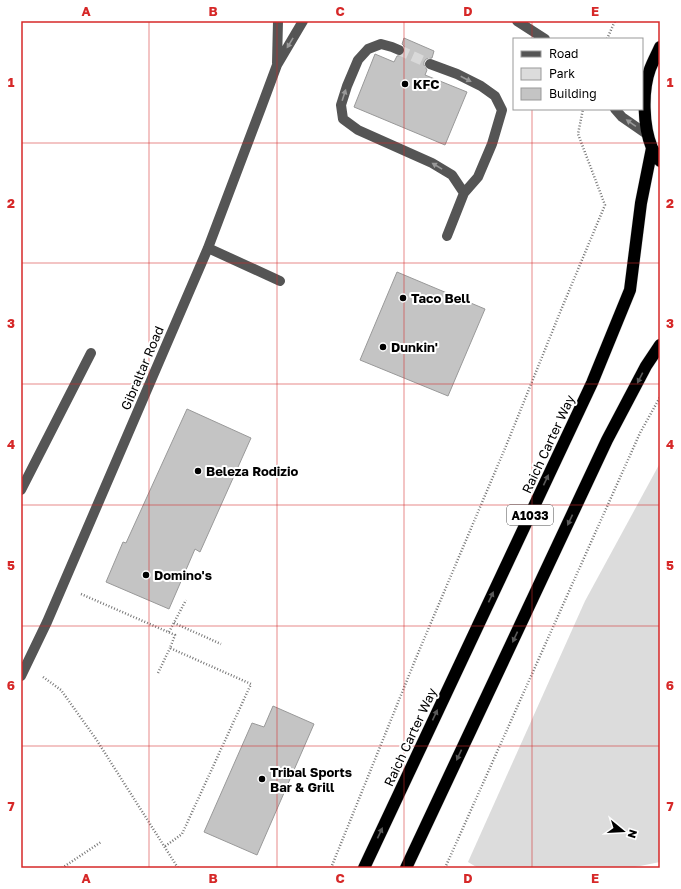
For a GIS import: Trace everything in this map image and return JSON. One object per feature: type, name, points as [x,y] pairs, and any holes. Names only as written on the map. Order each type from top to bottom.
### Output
[{"type":"highway","name":"A1033","points":[[660,46],[650,70],[645,95],[645,121],[648,135],[652,148],[660,161]]},
{"type":"highway","name":"Raich Carter Way","points":[[364,868],[592,383],[630,290],[641,203],[652,148]]},
{"type":"highway","name":"A1033","points":[[406,868],[607,440],[646,366],[660,345]]},
{"type":"street","name":"Gibraltar Road","points":[[277,65],[278,21]]},
{"type":"street","name":"Gibraltar Road","points":[[23,672],[62,586],[208,248],[277,65],[303,21]]},
{"type":"street","points":[[517,21],[543,38]]},
{"type":"street","points":[[399,50],[381,44],[368,49],[358,60],[341,105],[343,119],[358,130],[439,167],[452,175],[464,193]]},
{"type":"street","points":[[430,64],[457,74],[481,86],[495,96],[502,110],[492,144],[478,177],[464,193],[447,236]]},
{"type":"street","points":[[617,110],[622,117],[648,135]]},
{"type":"street","points":[[208,248],[280,282]]},
{"type":"street","points":[[21,490],[90,353]]},
{"type":"path","points":[[607,38],[615,21]]},
{"type":"path","points":[[331,868],[413,665],[506,446],[605,205],[578,134],[583,110]]},
{"type":"path","points":[[445,868],[637,440],[660,397]]},
{"type":"path","points":[[62,586],[175,635],[158,673]]},
{"type":"path","points":[[169,632],[186,600]]},
{"type":"path","points":[[174,623],[221,644]]},
{"type":"path","points":[[164,847],[182,834],[251,684],[170,648]]},
{"type":"path","points":[[23,672],[45,678],[61,690],[96,739],[178,868]]},
{"type":"path","points":[[62,868],[101,842]]},
{"type":"green space","points":[[660,463],[660,862],[630,868],[478,868],[468,862],[585,601]]},
{"type":"building","name":"KFC","points":[[404,38],[434,51],[432,58],[426,59],[424,62],[427,70],[425,75],[467,92],[445,145],[354,107],[375,54],[394,62],[397,56],[403,55],[405,52],[402,44]]},
{"type":"building","points":[[397,272],[485,309],[448,396],[360,360]]},
{"type":"building","name":"Beleza Rodizio","points":[[187,409],[251,438],[200,552],[195,549],[169,609],[106,582],[123,542],[126,543]]},
{"type":"building","name":"Tribal Sports Bar & Grill","points":[[273,706],[314,724],[257,855],[204,832],[252,723],[264,727]]},
{"type":"tunnel","points":[[399,50],[430,64]]},
{"type":"place","name":"KFC","points":[[405,84]]},
{"type":"place","name":"Taco Bell","points":[[403,298]]},
{"type":"place","name":"Dunkin'","points":[[383,347]]},
{"type":"place","name":"Beleza Rodizio","points":[[198,471]]},
{"type":"place","name":"Domino's","points":[[146,575]]},
{"type":"place","name":"Tribal Sports Bar & Grill","points":[[262,779]]}]
